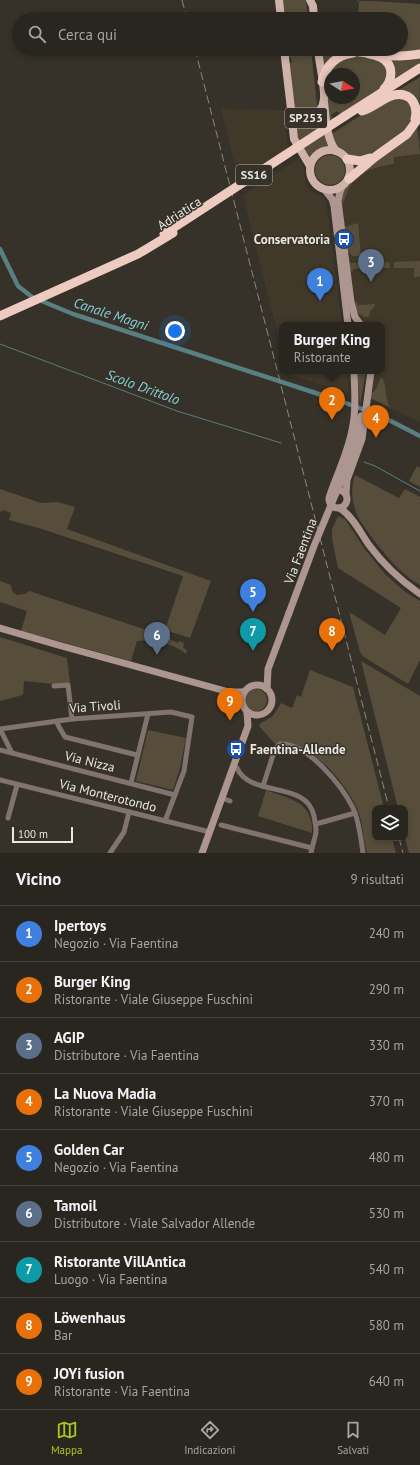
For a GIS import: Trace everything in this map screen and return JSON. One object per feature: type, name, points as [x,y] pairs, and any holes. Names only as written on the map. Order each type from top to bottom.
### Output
[{"type":"highway","points":[[408,56],[420,54]]},
{"type":"highway","points":[[322,82],[327,68],[336,59],[343,56]]},
{"type":"highway","points":[[361,109],[370,98],[388,84],[391,74],[389,65],[386,60],[380,56]]},
{"type":"highway","name":"SS16","points":[[361,109],[420,68]]},
{"type":"highway","name":"SS16","points":[[361,109],[420,74]]},
{"type":"highway","points":[[361,109],[369,109],[392,96],[403,95],[412,100],[415,105],[416,116],[414,126]]},
{"type":"highway","name":"Adriatica","points":[[0,316],[5,311],[126,254],[164,234],[361,109]]},
{"type":"highway","points":[[349,179],[375,157],[403,138],[414,126],[420,110]]},
{"type":"highway","points":[[346,158],[360,161],[375,157]]},
{"type":"main road","points":[[279,0],[280,12]]},
{"type":"main road","points":[[312,2],[313,12]]},
{"type":"main road","name":"SP253","points":[[285,56],[294,139],[310,166],[310,175],[312,180],[318,187],[325,190],[333,202],[348,322]]},
{"type":"main road","name":"SP253","points":[[291,109],[295,115],[301,118],[308,119],[319,113],[324,100],[319,56]]},
{"type":"main road","name":"SP253","points":[[325,104],[329,136],[336,151]]},
{"type":"main road","points":[[310,166],[316,156],[325,150],[336,151],[342,154],[350,165],[349,179],[342,187],[338,201],[351,302],[355,317],[359,322]]},
{"type":"main road","points":[[325,190],[335,190],[342,187]]},
{"type":"main road","name":"Via Faentina","points":[[354,374],[360,417]]},
{"type":"main road","name":"Via Faentina","points":[[257,685],[268,669],[314,546],[351,456],[360,417],[365,403],[368,374]]},
{"type":"main road","points":[[365,403],[371,374]]},
{"type":"main road","points":[[360,417],[352,431],[346,455],[331,492],[329,503],[332,506],[340,508],[346,512],[369,545],[388,568],[404,583],[420,594]]},
{"type":"main road","points":[[340,508],[345,506],[348,480],[360,450],[362,439],[360,417]]},
{"type":"main road","points":[[331,492],[339,490],[344,492],[354,522]]},
{"type":"main road","points":[[0,628],[229,692],[244,692]]},
{"type":"main road","name":"Via Faentina","points":[[267,689],[268,669]]},
{"type":"main road","points":[[241,702],[244,692],[252,686],[257,685],[267,689],[272,697],[272,702],[267,711],[258,716],[248,726]]},
{"type":"main road","points":[[229,692],[241,702],[242,706],[247,712],[258,716]]},
{"type":"main road","points":[[202,853],[248,726],[247,712]]},
{"type":"street","points":[[54,686],[68,685],[72,719]]},
{"type":"street","name":"Via Tivoli","points":[[0,729],[72,719],[171,712],[192,717],[184,771],[175,794]]},
{"type":"street","points":[[131,783],[148,714]]},
{"type":"street","points":[[57,721],[65,737],[137,755]]},
{"type":"street","points":[[0,729],[12,753]]},
{"type":"street","points":[[263,786],[275,749],[280,744],[286,744],[306,753],[320,764],[343,792],[355,813],[363,853]]},
{"type":"street","name":"Via Nizza","points":[[0,750],[175,794]]},
{"type":"street","points":[[221,825],[311,851],[316,831],[314,813],[308,803],[291,792],[263,786],[240,776],[237,768],[233,767]]},
{"type":"street","name":"Via Monterotondo","points":[[0,780],[210,832]]},
{"type":"street","points":[[8,818],[16,784]]},
{"type":"street","points":[[165,820],[175,794]]},
{"type":"street","points":[[222,798],[230,801]]},
{"type":"street","points":[[110,853],[124,832],[128,812]]},
{"type":"street","points":[[316,824],[355,813]]},
{"type":"shaded area","points":[[281,0],[306,0],[307,12],[282,12]]},
{"type":"shaded area","points":[[359,0],[420,4],[420,52],[408,53],[408,12],[358,12]]},
{"type":"shaded area","points":[[287,56],[312,56],[317,105],[319,105],[318,109],[308,117],[294,110],[288,64],[292,62],[291,58]]},
{"type":"shaded area","points":[[321,56],[335,56],[323,67]]},
{"type":"shaded area","points":[[352,56],[380,59],[389,70],[384,86],[360,102],[360,68],[331,68],[333,64]]},
{"type":"shaded area","points":[[420,56],[420,65],[391,84],[386,57]]},
{"type":"shaded area","points":[[420,77],[419,108],[394,93]]},
{"type":"shaded area","points":[[394,97],[409,100],[414,116],[407,130],[368,157],[348,156],[337,148],[330,135]]},
{"type":"shaded area","points":[[328,104],[357,104],[341,115],[337,111],[331,115],[333,119],[330,120]]},
{"type":"shaded area","points":[[221,109],[284,110],[288,149],[239,180]]},
{"type":"shaded area","points":[[319,115],[319,120],[324,124],[325,135],[329,148],[317,151],[310,159],[297,142],[294,116]]},
{"type":"shaded area","points":[[417,124],[420,154],[394,157],[394,164],[374,169],[360,175],[354,180],[350,187],[342,207],[342,195],[345,188],[353,178]]},
{"type":"shaded area","points":[[420,128],[420,154],[418,132]]},
{"type":"shaded area","points":[[420,154],[420,422],[368,398],[372,374],[385,374],[385,322],[361,322],[352,303],[342,207],[345,194],[357,176],[365,171],[394,164],[394,157]]},
{"type":"shaded area","points":[[330,155],[341,159],[345,170],[341,181],[330,185],[319,181],[315,170],[319,159]]},
{"type":"shaded area","points":[[298,159],[303,163],[307,187],[314,193],[321,195],[326,200],[342,322],[279,322],[279,340],[243,195]]},
{"type":"shaded area","points":[[358,223],[361,256],[352,256],[348,251],[345,227]]},
{"type":"shaded area","points":[[420,261],[420,276],[414,278],[414,268],[394,268],[394,262]]},
{"type":"shaded area","points":[[377,262],[378,268],[353,269],[353,272],[350,270],[348,263]]},
{"type":"shaded area","points":[[379,262],[389,262],[390,268],[379,268]]},
{"type":"shaded area","points":[[357,302],[358,305],[375,304],[370,311],[369,317],[364,317],[362,314],[360,315],[355,310],[354,303]]},
{"type":"shaded area","points":[[287,374],[347,374],[349,393]]},
{"type":"shaded area","points":[[357,374],[365,374],[360,405]]},
{"type":"shaded area","points":[[381,377],[385,383],[387,400],[390,407],[370,398]]},
{"type":"shaded area","points":[[417,466],[420,468],[420,487],[409,481]]},
{"type":"shaded area","points":[[355,475],[399,498],[405,489],[420,497],[420,585],[395,565],[361,523],[354,507],[352,496],[353,480]]},
{"type":"shaded area","points":[[0,489],[41,503],[57,502],[75,507],[67,529],[211,581],[190,638],[165,630],[183,576],[42,529],[9,520],[11,513],[3,510],[2,512],[0,511]]},
{"type":"shaded area","points":[[338,516],[345,519],[364,548],[385,574],[404,591],[420,601],[420,660],[408,684],[364,657],[360,652],[349,612],[385,635],[401,608],[338,568],[332,539],[332,529]]},
{"type":"shaded area","points":[[0,581],[11,585],[12,591],[17,595],[25,594],[29,591],[171,638],[171,640],[178,643],[179,641],[184,643],[183,647],[187,651],[186,654],[175,647],[163,643],[137,641],[131,661],[21,631],[27,611],[0,602]]},
{"type":"shaded area","points":[[0,637],[67,658],[70,683],[53,684],[24,681],[23,695],[0,701]]},
{"type":"shaded area","points":[[361,661],[420,696],[420,853],[409,853],[406,841],[408,841],[408,805],[397,805]]},
{"type":"shaded area","points":[[310,670],[353,687],[383,805],[372,805],[372,841],[393,841],[396,853],[367,853],[361,819],[357,808],[352,798],[339,780],[324,764],[306,751],[286,742],[276,745],[259,726],[261,723],[273,716],[281,703],[292,708],[297,695],[301,697]]},
{"type":"shaded area","points":[[256,689],[260,690],[266,696],[266,704],[260,710],[256,711],[252,710],[246,704],[245,700],[246,696],[252,690]]},
{"type":"shaded area","points":[[148,730],[186,738],[180,768],[173,790],[136,781]]},
{"type":"shaded area","points":[[266,790],[292,799],[305,808],[312,823],[312,833],[258,816]]},
{"type":"waterway","name":"Canale Magni","points":[[0,249],[18,286],[32,297],[73,314],[340,401],[379,415],[420,436]]},
{"type":"waterway","name":"Scolo Drittolo","points":[[0,344],[177,411],[281,443]]},
{"type":"waterway","name":"Scolo Drittolo","points":[[364,462],[375,466],[420,491]]},
{"type":"railway","points":[[182,0],[185,12]]},
{"type":"railway","points":[[197,56],[388,805]]},
{"type":"railway","points":[[400,841],[403,853]]},
{"type":"place","name":"Conservatoria","points":[[344,239]]},
{"type":"place","name":"AGIP","points":[[371,282]]},
{"type":"place","name":"Ipertoys","points":[[320,301]]},
{"type":"place","name":"Burger King","points":[[332,420]]},
{"type":"place","name":"La Nuova Madia","points":[[376,438]]},
{"type":"place","name":"Golden Car","points":[[253,612]]},
{"type":"place","name":"Ristorante VillAntica","points":[[253,651]]},
{"type":"place","name":"Löwenhaus","points":[[332,651]]},
{"type":"place","name":"Tamoil","points":[[157,655]]},
{"type":"place","name":"JOYi fusion","points":[[230,721]]},
{"type":"place","name":"Faentina-Allende","points":[[236,749]]}]
